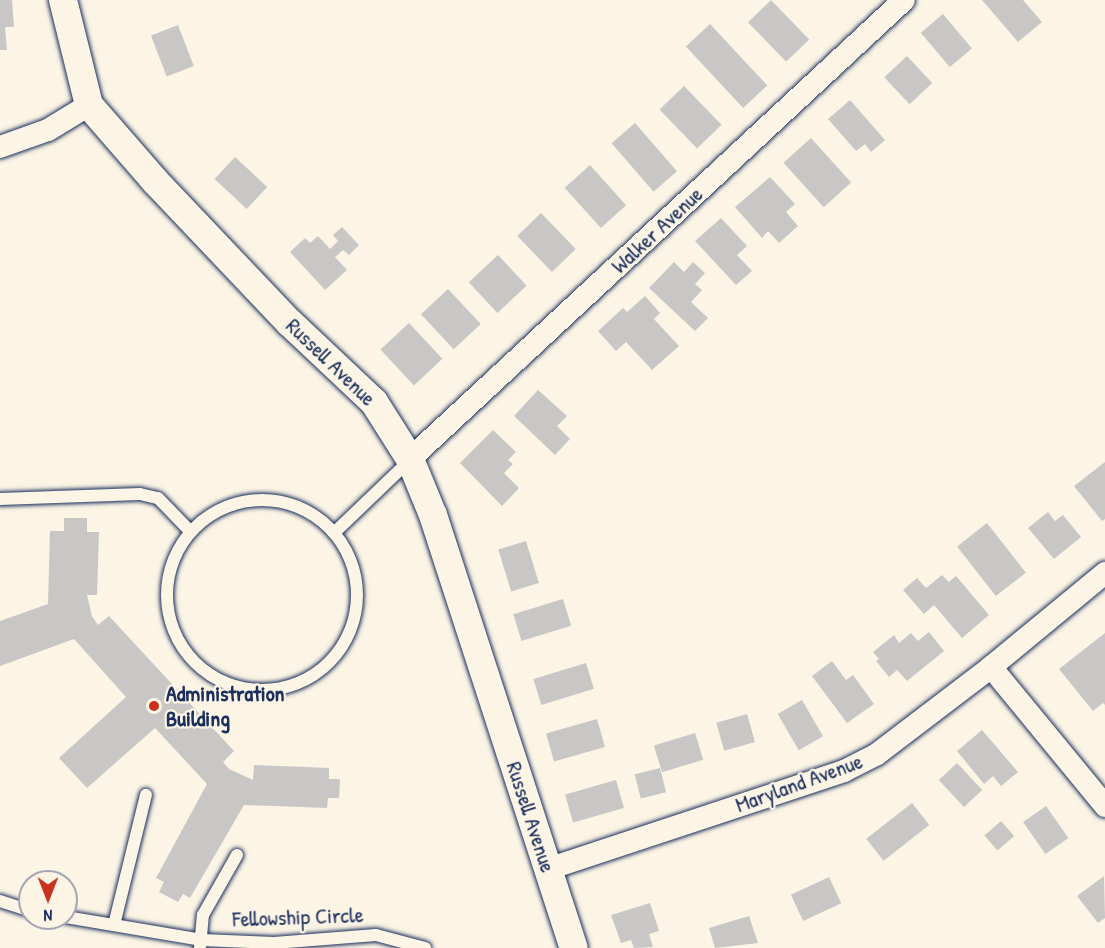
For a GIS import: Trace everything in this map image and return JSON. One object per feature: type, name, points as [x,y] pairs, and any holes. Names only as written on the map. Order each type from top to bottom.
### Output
[{"type":"street","name":"Russell Avenue","points":[[63,0],[89,105],[154,181],[289,322],[375,402],[410,459],[433,515],[574,948]]},
{"type":"street","name":"Walker Avenue","points":[[410,459],[904,0]]},
{"type":"street","points":[[0,147],[48,130],[89,105]]},
{"type":"street","name":"Maryland Avenue","points":[[548,869],[844,771],[877,754],[991,668],[1105,573]]},
{"type":"street","points":[[991,668],[1105,806]]},
{"type":"lane","points":[[334,533],[410,459]]},
{"type":"lane","points":[[0,499],[140,494],[158,498],[191,532]]},
{"type":"lane","points":[[258,501],[293,505],[334,533],[344,547],[356,579],[357,599],[346,639],[319,672],[284,688],[262,690],[223,682],[208,674],[192,660],[174,633],[167,589],[177,552],[191,532],[213,514],[232,505],[258,501]]},
{"type":"lane","points":[[114,925],[146,795]]},
{"type":"lane","points":[[201,944],[203,915],[237,855]]},
{"type":"lane","points":[[0,901],[18,907]]},
{"type":"lane","name":"Fellowship Circle","points":[[78,919],[201,944],[274,944],[376,935],[424,948]]},
{"type":"building","points":[[0,0],[12,0],[14,27],[5,27],[7,50],[0,50]]},
{"type":"building","points":[[771,0],[809,40],[786,62],[748,22]]},
{"type":"building","points":[[982,0],[1023,0],[1042,22],[1018,42]]},
{"type":"building","points":[[943,14],[972,48],[950,67],[921,33]]},
{"type":"building","points":[[710,24],[767,85],[743,108],[686,47]]},
{"type":"building","points":[[178,25],[194,66],[167,76],[151,35]]},
{"type":"building","points":[[907,56],[932,83],[910,104],[884,77]]},
{"type":"building","points":[[684,86],[722,125],[697,148],[660,110]]},
{"type":"building","points":[[850,100],[885,140],[871,152],[865,144],[856,151],[828,119]]},
{"type":"building","points":[[635,123],[677,171],[654,192],[612,143]]},
{"type":"building","points":[[811,138],[851,183],[824,207],[784,163]]},
{"type":"building","points":[[235,157],[267,187],[247,209],[215,179]]},
{"type":"building","points":[[590,165],[626,205],[601,228],[565,188]]},
{"type":"building","points":[[770,177],[795,204],[786,212],[798,226],[779,243],[768,231],[762,238],[735,207]]},
{"type":"building","points":[[541,213],[576,249],[552,272],[517,236]]},
{"type":"building","points":[[721,218],[747,246],[737,255],[752,271],[736,285],[695,241]]},
{"type":"building","points":[[342,227],[359,245],[349,255],[343,250],[335,257],[347,270],[325,290],[290,252],[305,238],[310,243],[318,236],[330,249],[338,241],[333,235]]},
{"type":"building","points":[[498,255],[527,286],[497,313],[469,282]]},
{"type":"building","points":[[674,262],[684,272],[693,262],[705,273],[695,284],[702,290],[691,302],[708,318],[695,331],[649,288]]},
{"type":"building","points":[[448,289],[481,324],[454,349],[421,314]]},
{"type":"building","points":[[645,296],[660,313],[654,319],[679,346],[652,370],[626,342],[616,351],[598,331],[623,308],[627,312]]},
{"type":"building","points":[[409,323],[442,359],[414,385],[380,350]]},
{"type":"building","points":[[538,390],[567,416],[557,426],[570,439],[555,455],[514,416]]},
{"type":"building","points":[[493,430],[516,452],[508,460],[513,464],[504,473],[519,488],[502,506],[460,463]]},
{"type":"building","points":[[1105,462],[1105,519],[1102,521],[1074,486]]},
{"type":"building","points":[[1048,512],[1055,521],[1063,515],[1081,537],[1054,559],[1028,528]]},
{"type":"building","name":"Administration Building","points":[[64,518],[87,518],[87,532],[99,532],[97,595],[87,595],[92,616],[98,625],[109,616],[234,751],[223,762],[229,769],[253,780],[254,765],[329,768],[329,779],[340,779],[339,798],[328,798],[327,808],[244,805],[190,898],[183,894],[178,902],[159,892],[164,882],[156,878],[207,784],[155,728],[87,788],[59,758],[126,697],[74,639],[0,666],[0,621],[48,604],[50,531],[64,531]]},
{"type":"building","points":[[987,523],[1026,573],[996,596],[957,546]]},
{"type":"building","points":[[526,541],[539,583],[511,592],[498,549]]},
{"type":"building","points":[[942,575],[949,582],[956,576],[989,615],[962,638],[934,605],[924,614],[903,590],[917,578],[926,588]]},
{"type":"building","points":[[563,599],[571,626],[521,641],[513,614]]},
{"type":"building","points":[[929,632],[944,651],[907,681],[897,670],[889,677],[876,661],[879,659],[873,652],[894,635],[899,643],[911,633],[918,641]]},
{"type":"building","points":[[1105,633],[1105,705],[1103,703],[1093,711],[1059,669]]},
{"type":"building","points":[[832,661],[846,680],[853,675],[874,704],[847,723],[812,676]]},
{"type":"building","points":[[586,663],[594,689],[541,705],[533,679]]},
{"type":"building","points":[[802,700],[823,736],[799,750],[778,714]]},
{"type":"building","points":[[747,714],[755,742],[724,751],[716,723]]},
{"type":"building","points":[[597,719],[605,747],[554,761],[546,734]]},
{"type":"building","points":[[982,730],[1018,772],[1001,786],[993,776],[984,784],[957,751]]},
{"type":"building","points":[[695,733],[703,760],[662,772],[654,746]]},
{"type":"building","points":[[957,763],[982,790],[964,807],[939,780]]},
{"type":"building","points":[[660,768],[666,792],[641,799],[635,774]]},
{"type":"building","points":[[616,780],[624,808],[573,822],[565,795]]},
{"type":"building","points":[[912,803],[929,825],[884,861],[866,839]]},
{"type":"building","points":[[1046,806],[1068,838],[1045,854],[1023,822]]},
{"type":"building","points":[[1001,821],[1014,836],[998,851],[984,835]]},
{"type":"building","points":[[1104,876],[1105,918],[1098,923],[1077,896]]},
{"type":"building","points":[[829,877],[841,903],[803,921],[791,895]]},
{"type":"building","points":[[650,903],[659,931],[649,934],[653,947],[634,948],[631,940],[621,943],[611,915]]},
{"type":"building","points":[[749,916],[758,943],[715,948],[709,928]]},
{"type":"place","name":"Administration Building","points":[[154,706]]}]
